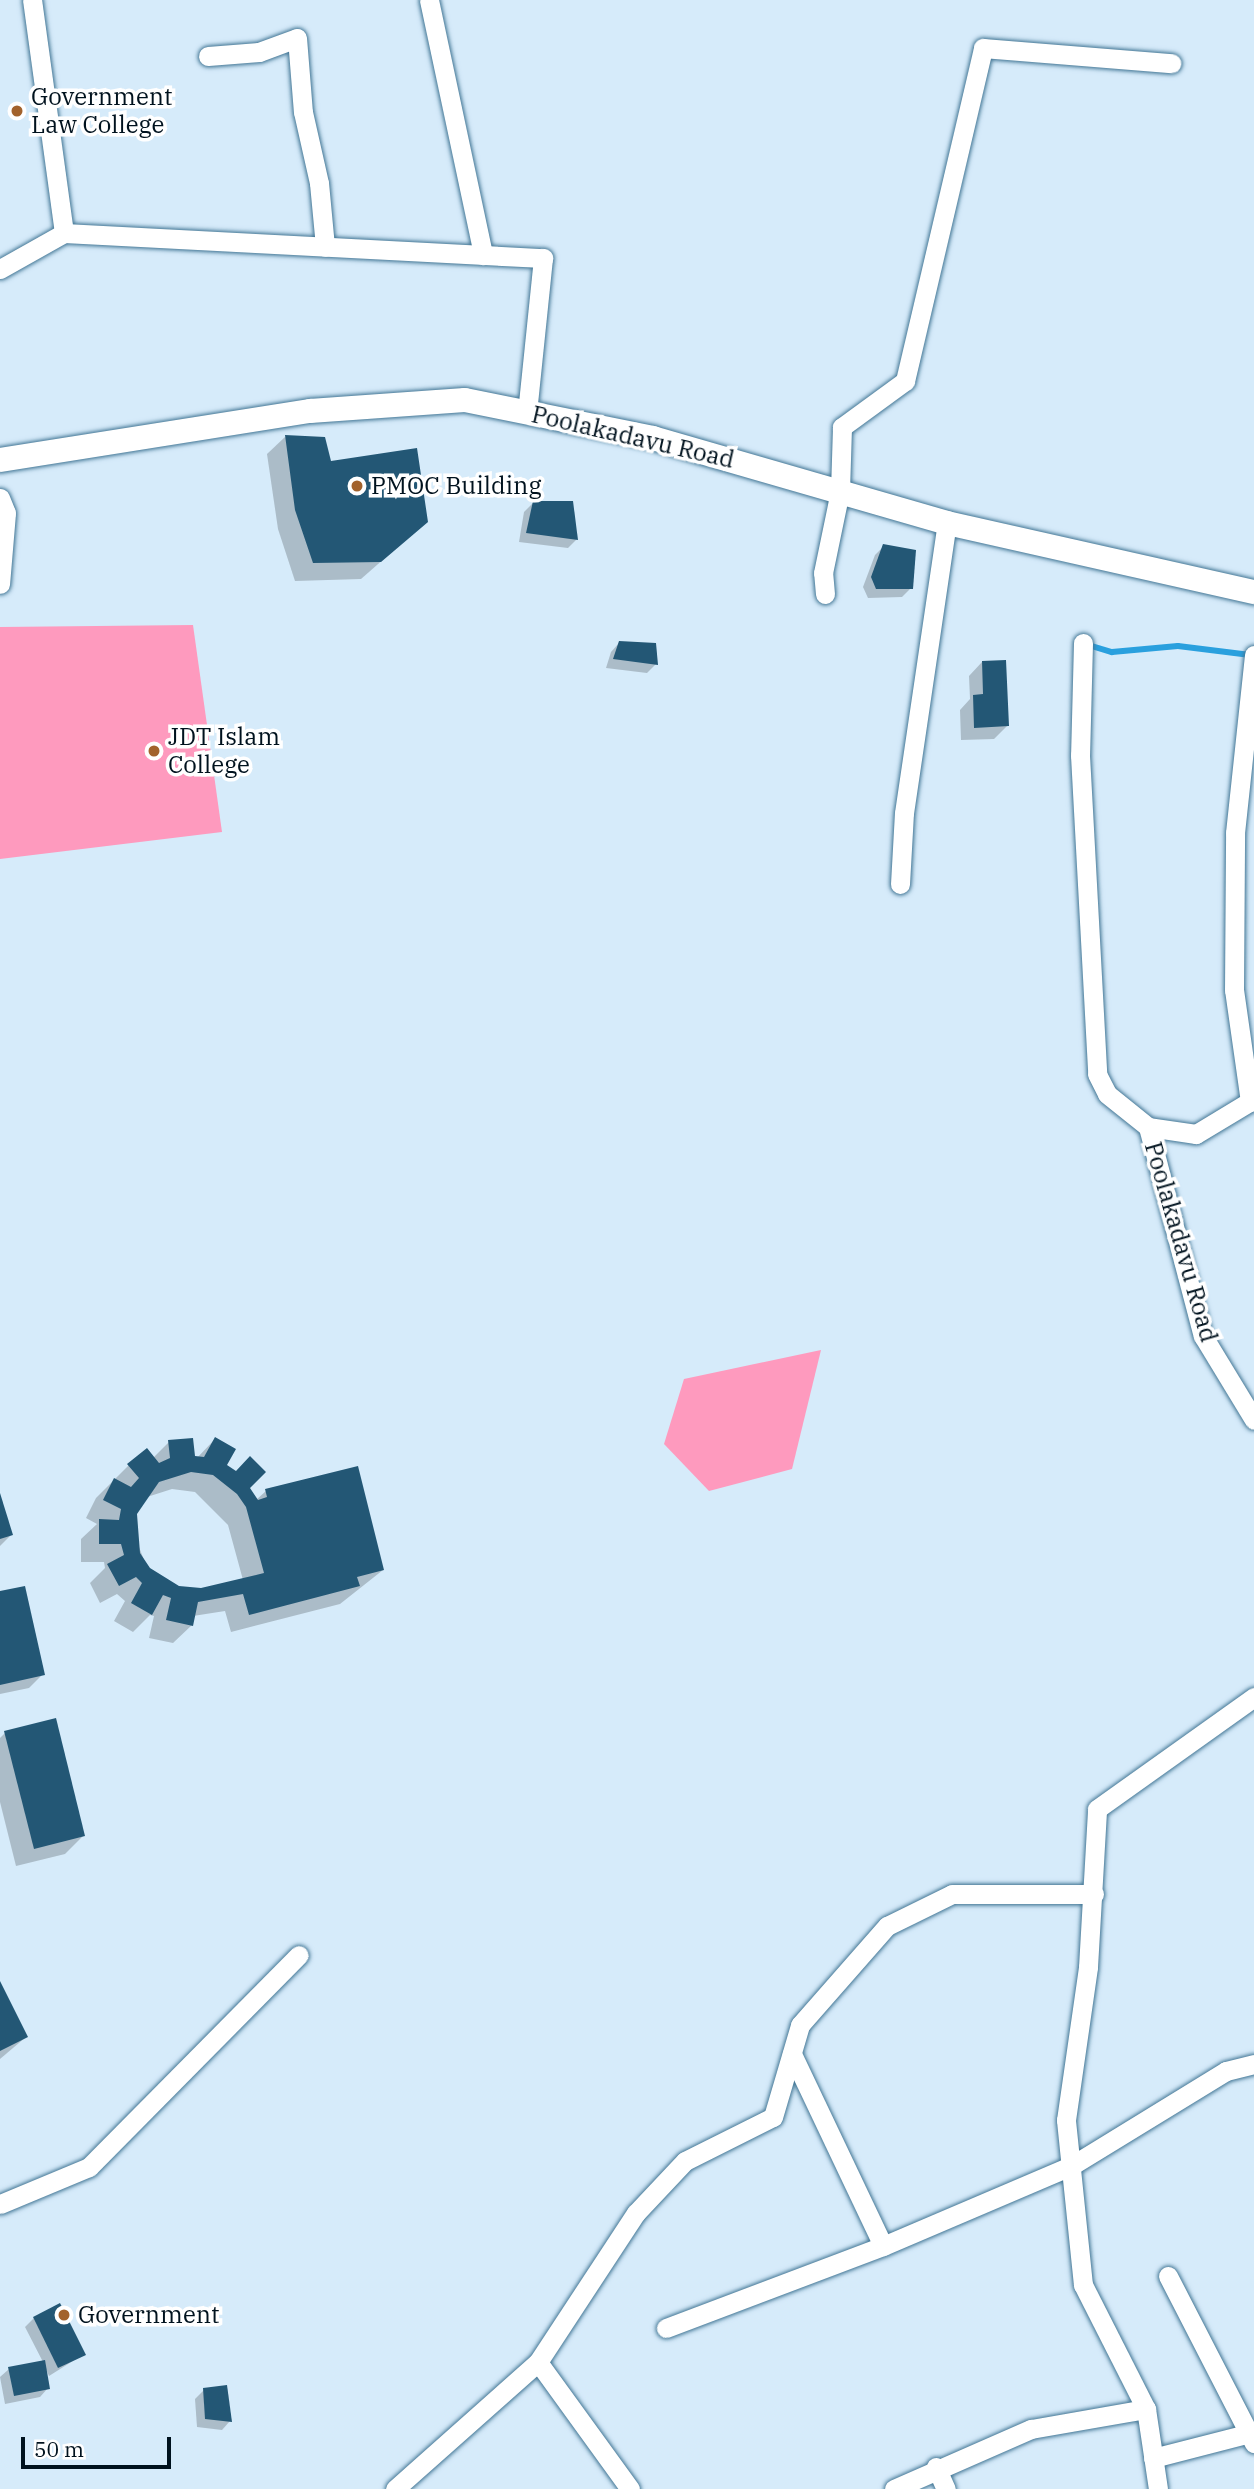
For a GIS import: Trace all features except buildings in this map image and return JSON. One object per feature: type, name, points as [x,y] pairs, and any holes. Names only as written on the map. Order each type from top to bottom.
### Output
[{"type":"street","points":[[32,0],[64,233]]},
{"type":"street","points":[[429,0],[483,255]]},
{"type":"street","points":[[208,56],[259,52],[297,38],[303,112],[319,183],[325,247]]},
{"type":"street","points":[[825,594],[823,573],[840,491],[842,427],[905,381],[983,48],[1171,63]]},
{"type":"street","points":[[0,269],[64,233],[543,258],[527,412]]},
{"type":"street","name":"Poolakadavu Road","points":[[0,460],[310,411],[465,400],[653,438],[947,523],[1254,592]]},
{"type":"street","points":[[0,498],[6,513],[0,584]]},
{"type":"street","points":[[900,884],[904,813],[947,523]]},
{"type":"street","points":[[1083,643],[1080,755],[1097,1074],[1107,1094],[1147,1127]]},
{"type":"street","points":[[1252,1100],[1234,990],[1235,846],[1254,655]]},
{"type":"street","name":"Poolakadavu Road","points":[[1252,1100],[1196,1134],[1147,1127],[1203,1336],[1254,1420]]},
{"type":"street","points":[[1158,2489],[1146,2409],[1083,2285],[1066,2120],[1094,1894],[1097,1809],[1254,1697]]},
{"type":"street","points":[[395,2489],[538,2362],[636,2213],[685,2161],[773,2117],[800,2025],[887,1926],[952,1894],[1094,1894]]},
{"type":"street","points":[[0,2204],[89,2167],[299,1955]]},
{"type":"street","points":[[792,2054],[883,2246]]},
{"type":"street","points":[[666,2329],[883,2246],[1071,2166],[1226,2071],[1254,2064]]},
{"type":"street","points":[[1153,2458],[1252,2437],[1168,2276]]},
{"type":"street","points":[[538,2362],[630,2489]]},
{"type":"street","points":[[894,2489],[936,2468],[1031,2429],[1146,2409]]},
{"type":"street","points":[[936,2468],[946,2489]]},
{"type":"shaded area","points":[[193,625],[222,832],[0,859],[0,627]]},
{"type":"shaded area","points":[[821,1350],[792,1469],[709,1491],[664,1444],[684,1379]]},
{"type":"waterway","points":[[1085,644],[1112,652],[1178,646],[1250,655]]},
{"type":"place","name":"Government Law College","points":[[17,111]]},
{"type":"place","name":"PMOC Building","points":[[357,486]]},
{"type":"place","name":"JDT Islam College","points":[[154,751]]},
{"type":"place","name":"Government","points":[[64,2315]]}]
